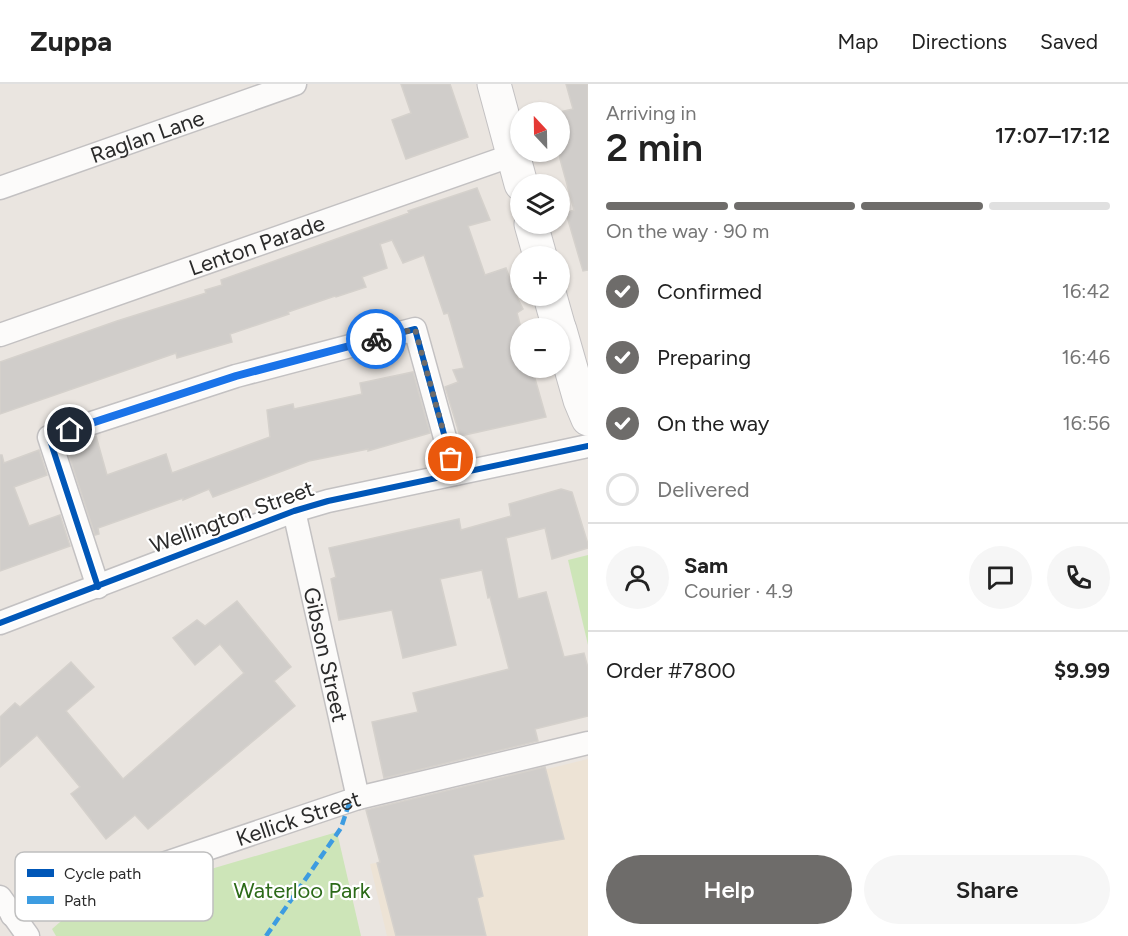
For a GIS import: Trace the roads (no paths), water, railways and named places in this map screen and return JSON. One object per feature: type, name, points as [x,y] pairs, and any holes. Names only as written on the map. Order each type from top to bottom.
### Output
[{"type":"main road","points":[[494,84],[517,170]]},
{"type":"main road","points":[[570,366],[588,419]]},
{"type":"street","name":"Raglan Lane","points":[[0,188],[295,84]]},
{"type":"street","name":"Lenton Parade","points":[[0,335],[517,170]]},
{"type":"street","points":[[98,587],[49,437],[236,376],[415,329],[455,474]]},
{"type":"street","name":"Wellington Street","points":[[0,623],[294,511],[328,501],[588,446]]},
{"type":"street","name":"Gibson Street","points":[[294,511],[358,798]]},
{"type":"street","name":"Kellick Street","points":[[182,852],[358,798],[588,743]]},
{"type":"street","points":[[6,906],[15,918]]},
{"type":"street","points":[[17,921],[28,936]]},
{"type":"park label","name":"Waterloo Park","points":[[302,890]]}]
